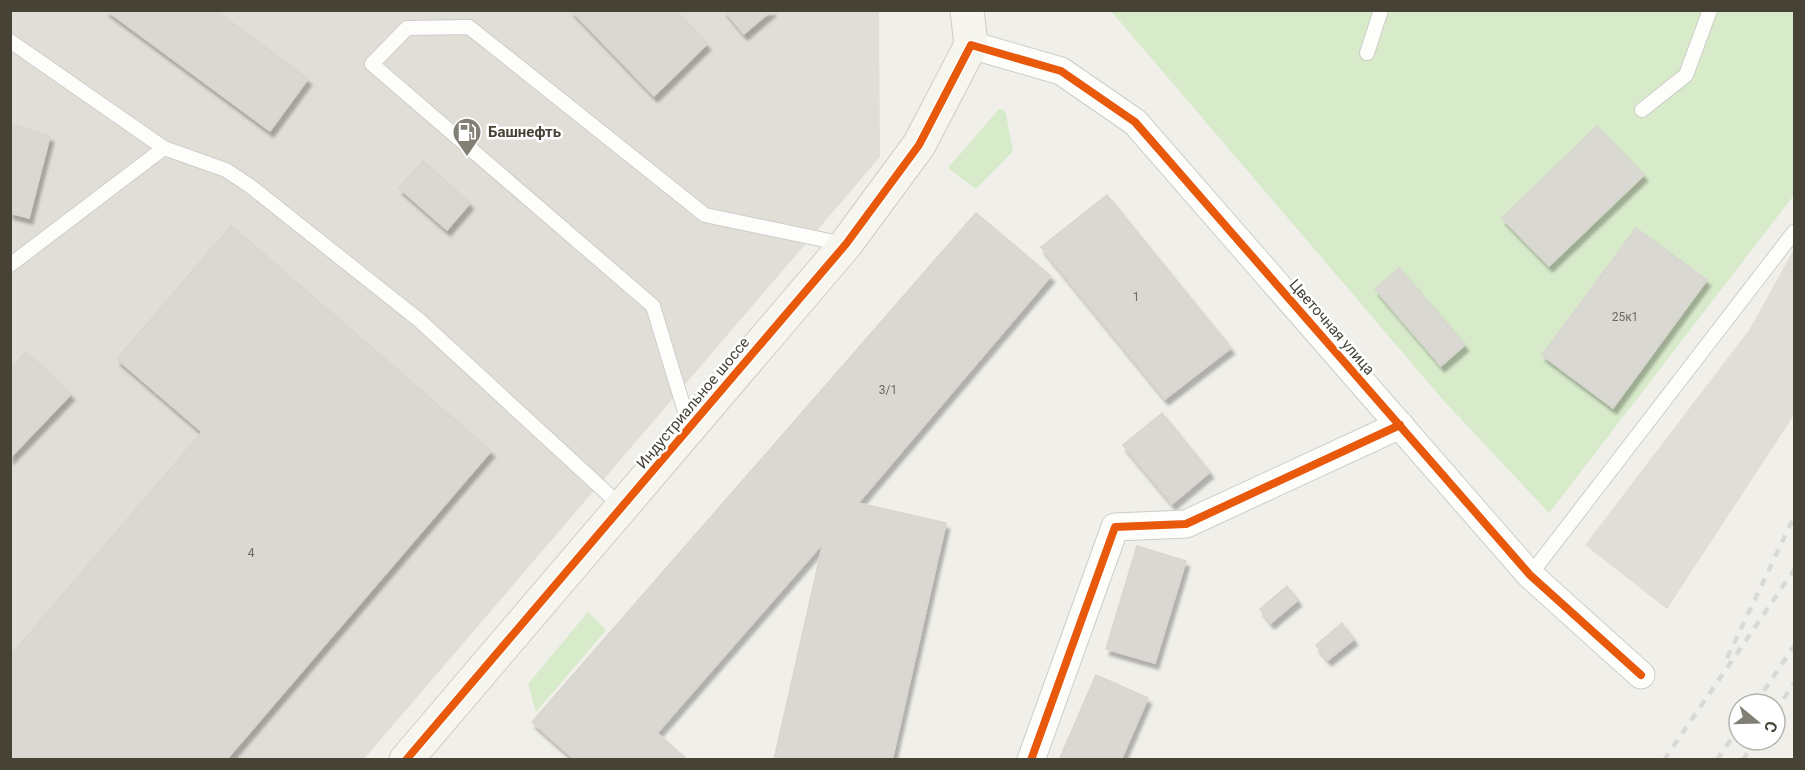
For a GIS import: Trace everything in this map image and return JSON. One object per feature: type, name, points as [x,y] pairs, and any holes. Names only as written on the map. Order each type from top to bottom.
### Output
[{"type":"street","points":[[967,10],[971,45]]},
{"type":"street","name":"Индустриальное шоссе","points":[[406,759],[846,244],[919,145],[971,45]]},
{"type":"street","name":"Цветочная улица","points":[[971,45],[1061,71],[1135,122],[1530,575],[1641,675]]},
{"type":"street","points":[[1031,759],[1115,527],[1186,524],[1400,425]]},
{"type":"lane","points":[[1367,53],[1381,10]]},
{"type":"lane","points":[[1642,110],[1686,75],[1710,10]]},
{"type":"lane","points":[[690,427],[653,306],[372,64],[407,28],[469,27],[705,215],[846,244]]},
{"type":"lane","points":[[10,41],[164,148],[226,170],[250,186],[419,320],[622,507]]},
{"type":"lane","points":[[10,266],[164,148]]},
{"type":"lane","points":[[1530,575],[1794,232]]},
{"type":"shaded area","points":[[10,11],[879,11],[880,157],[364,759],[11,759]]},
{"type":"shaded area","points":[[1794,249],[1794,415],[1667,609],[1585,545],[1749,330]]},
{"type":"green space","points":[[1111,11],[1794,11],[1794,195],[1549,513],[1444,401]]},
{"type":"green space","points":[[999,109],[1005,110],[1013,151],[976,189],[948,168]]},
{"type":"green space","points":[[588,612],[606,630],[536,712],[528,684]]},
{"type":"building","points":[[106,10],[215,10],[308,79],[270,131]]},
{"type":"building","points":[[571,10],[675,10],[707,44],[654,96]]},
{"type":"building","points":[[724,10],[772,10],[744,34]]},
{"type":"building","points":[[10,124],[50,136],[29,218],[10,213]]},
{"type":"building","points":[[1597,126],[1644,175],[1549,266],[1502,218]]},
{"type":"building","points":[[423,161],[470,203],[447,230],[399,188]]},
{"type":"building","points":[[1107,195],[1231,348],[1165,399],[1041,247]]},
{"type":"building","points":[[976,213],[1051,276],[858,503],[946,523],[892,760],[774,760],[823,543],[657,733],[688,760],[575,760],[532,722]]},
{"type":"building","points":[[231,226],[491,451],[226,760],[10,760],[10,656],[202,432],[117,359]]},
{"type":"building","points":[[1636,228],[1707,280],[1613,408],[1542,355]]},
{"type":"building","points":[[1399,268],[1465,345],[1441,366],[1375,289]]},
{"type":"building","points":[[26,352],[71,394],[10,458],[10,369]]},
{"type":"building","points":[[1162,413],[1210,472],[1172,504],[1123,445]]},
{"type":"building","points":[[1137,546],[1186,561],[1155,663],[1106,649]]},
{"type":"building","points":[[1287,586],[1298,600],[1271,623],[1260,609]]},
{"type":"building","points":[[1342,623],[1354,639],[1328,660],[1316,645]]},
{"type":"building","points":[[1096,675],[1148,698],[1121,760],[1059,760]]},
{"type":"railway","points":[[1727,658],[1794,517]]},
{"type":"railway","points":[[1664,760],[1794,570]]},
{"type":"railway","points":[[1763,692],[1794,646]]},
{"type":"railway","points":[[1787,694],[1794,683]]},
{"type":"railway","points":[[1717,760],[1727,745]]},
{"type":"railway","points":[[1743,760],[1748,752]]},
{"type":"cycle path","points":[[406,760],[846,244],[919,145],[971,45],[1061,71],[1135,122],[1530,575],[1641,675]]},
{"type":"cycle path","points":[[1031,760],[1115,527],[1186,524],[1400,425]]},
{"type":"place","name":"Башнефть","points":[[467,158]]}]
